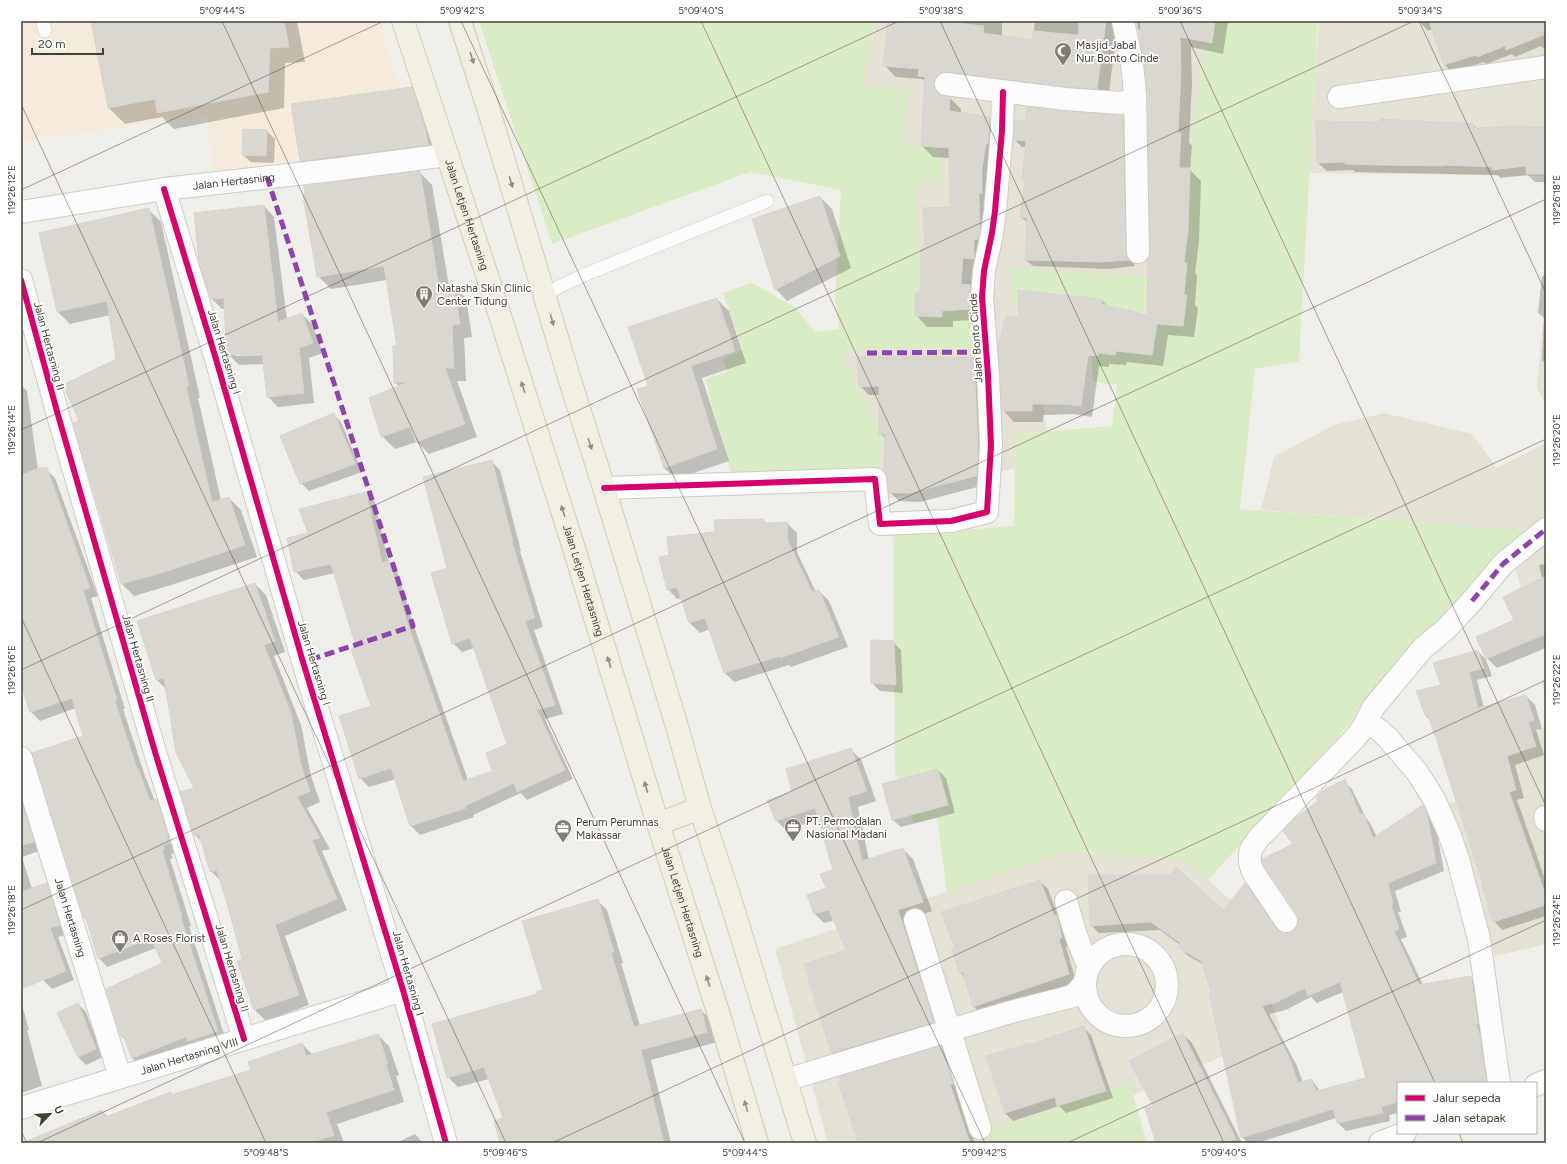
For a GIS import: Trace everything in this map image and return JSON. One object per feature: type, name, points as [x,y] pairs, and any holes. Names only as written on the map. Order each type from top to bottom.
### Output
[{"type":"main road","name":"Jalan Letjen Hertasning","points":[[403,21],[487,275],[572,542],[658,824],[720,1018],[757,1143]]},
{"type":"main road","points":[[460,21],[676,722],[700,808],[734,912],[805,1143]]},
{"type":"main road","points":[[658,824],[700,808]]},
{"type":"street","points":[[1123,21],[1132,63],[1135,94],[1138,252]]},
{"type":"street","points":[[1339,97],[1546,67]]},
{"type":"street","points":[[946,84],[1065,99],[1121,103],[1131,100],[1135,94]]},
{"type":"street","name":"Jalan Bonto Cinde","points":[[604,488],[875,479],[880,524],[951,521],[987,512],[991,445],[988,375],[982,297],[984,271],[995,211],[1002,131],[1003,92]]},
{"type":"street","name":"Jalan Hertasning","points":[[21,212],[164,189],[447,155]]},
{"type":"street","name":"Jalan Hertasning I","points":[[164,189],[216,359],[303,662],[403,990],[446,1143]]},
{"type":"street","name":"Jalan Hertasning II","points":[[21,280],[58,415],[155,752],[244,1039]]},
{"type":"street","points":[[1286,921],[1253,872],[1250,863],[1252,849],[1258,839],[1355,738],[1366,722],[1373,708],[1423,648],[1446,629],[1472,601],[1502,564],[1546,529]]},
{"type":"street","points":[[1366,722],[1387,737],[1417,772],[1434,799],[1449,833],[1458,859],[1479,939],[1499,1082]]},
{"type":"street","name":"Jalan Hertasning","points":[[21,758],[120,1077]]},
{"type":"street","points":[[786,1080],[1007,1013],[1073,996],[1086,975],[1066,900]]},
{"type":"street","points":[[915,920],[980,1128]]},
{"type":"street","name":"Jalan Hertasning VIII","points":[[21,1108],[403,990]]},
{"type":"street","points":[[1380,1143],[1402,1134]]},
{"type":"lane","points":[[544,294],[584,275],[767,201]]},
{"type":"shaded area","points":[[21,21],[379,21],[414,137],[214,174],[208,116],[21,141]]},
{"type":"shaded area","points":[[876,21],[1207,21],[1184,199],[1180,278],[1071,309],[1039,369],[1047,432],[1016,434],[1015,468],[875,502],[882,432],[867,407],[842,350],[987,348],[920,308],[916,190],[922,182],[903,146],[863,86]]},
{"type":"shaded area","points":[[1319,21],[1546,21],[1546,176],[1309,173]]},
{"type":"shaded area","points":[[1546,287],[1546,405],[1537,388]]},
{"type":"shaded area","points":[[1384,413],[1472,434],[1497,468],[1546,443],[1546,519],[1526,530],[1261,510],[1274,457],[1334,425]]},
{"type":"shaded area","points":[[1546,540],[1546,626],[1531,629],[1514,561]]},
{"type":"shaded area","points":[[1546,679],[1546,708],[1542,680]]},
{"type":"shaded area","points":[[1546,727],[1546,944],[1495,956],[1447,804],[1503,787],[1495,747]]},
{"type":"shaded area","points":[[1066,852],[1173,858],[1188,862],[1235,904],[1244,937],[1281,1028],[1251,1044],[1133,1095],[1128,1083],[978,1135],[979,1143],[828,1143],[775,949]]},
{"type":"green space","points":[[479,21],[876,21],[863,86],[908,90],[903,145],[934,143],[941,159],[941,181],[922,182],[916,190],[920,308],[984,305],[987,348],[842,350],[867,407],[882,432],[880,469],[731,472],[705,379],[727,372],[723,359],[743,350],[723,293],[752,283],[796,308],[815,332],[839,329],[835,297],[841,190],[750,172],[552,244]]},
{"type":"green space","points":[[1207,21],[1318,21],[1299,361],[1255,369],[1240,509],[1526,530],[1208,880],[1188,862],[1173,858],[1066,852],[947,893],[937,818],[914,823],[895,772],[893,535],[1014,526],[1015,434],[1112,426],[1117,385],[1093,382],[1091,343],[1071,309],[1011,302],[1012,268],[1179,278],[1184,199]]},
{"type":"green space","points":[[1128,1082],[1147,1143],[979,1143],[978,1135]]},
{"type":"building","points":[[91,21],[284,21],[289,47],[270,48],[268,92],[157,113],[155,99],[108,108]]},
{"type":"building","points":[[888,21],[940,21],[984,26],[983,33],[1032,40],[1033,31],[1078,35],[1079,21],[1106,21],[1097,89],[1066,87],[948,72],[941,73],[936,77],[934,83],[935,89],[939,94],[950,97],[949,111],[990,117],[988,144],[986,144],[982,169],[982,193],[979,193],[980,231],[978,239],[974,240],[974,259],[963,258],[961,284],[970,285],[970,309],[942,311],[942,317],[915,316],[915,293],[920,293],[921,248],[925,248],[923,208],[950,207],[949,148],[921,146],[925,77],[918,76],[919,69],[883,66]]},
{"type":"building","points":[[1141,21],[1215,21],[1212,43],[1180,37],[1181,71],[1178,133],[1181,133],[1179,168],[1190,168],[1188,230],[1184,263],[1187,263],[1184,295],[1187,295],[1183,326],[1157,324],[1152,355],[1116,351],[1115,355],[1098,353],[1098,356],[1088,355],[1081,406],[1063,404],[1032,404],[1032,411],[1002,411],[998,348],[1006,316],[1019,317],[1018,290],[1102,299],[1102,304],[1147,315],[1148,259],[1150,252],[1148,94],[1140,43]]},
{"type":"building","points":[[1429,21],[1546,21],[1546,34],[1506,50],[1505,46],[1477,57],[1476,55],[1444,65]]},
{"type":"building","points":[[412,87],[425,128],[428,145],[300,161],[291,104]]},
{"type":"building","points":[[1027,107],[1123,115],[1126,252],[1129,260],[1101,262],[1025,260],[1027,218],[1020,217],[1025,179],[1022,179],[1026,141],[1014,140],[1015,120],[1025,122]]},
{"type":"building","points":[[1380,119],[1474,124],[1474,128],[1517,126],[1546,127],[1546,174],[1526,174],[1526,166],[1492,170],[1492,167],[1443,165],[1377,165],[1345,164],[1345,162],[1317,163],[1316,121],[1379,122]]},
{"type":"building","points":[[243,129],[267,130],[266,156],[242,155]]},
{"type":"building","points":[[420,171],[439,287],[453,284],[460,324],[452,325],[454,368],[445,368],[465,424],[416,442],[410,427],[381,437],[369,398],[408,382],[394,383],[393,346],[397,346],[384,266],[317,277],[303,196],[305,196],[304,186]]},
{"type":"building","points":[[820,196],[840,256],[775,290],[752,219]]},
{"type":"building","points":[[264,205],[278,322],[302,313],[313,343],[299,348],[304,393],[267,397],[262,354],[228,355],[226,348],[224,298],[211,299],[199,262],[194,213]]},
{"type":"building","points":[[149,208],[189,386],[186,386],[212,502],[229,497],[245,545],[155,575],[121,584],[73,423],[79,421],[63,385],[116,359],[107,301],[57,312],[39,233]]},
{"type":"building","points":[[717,298],[735,351],[691,366],[717,449],[664,468],[637,389],[648,386],[628,327]]},
{"type":"building","points":[[942,356],[942,358],[974,357],[978,445],[977,476],[910,493],[889,493],[887,477],[884,471],[885,434],[879,434],[879,386],[859,387],[857,357]]},
{"type":"building","points":[[334,413],[355,464],[300,484],[280,436]]},
{"type":"building","points":[[492,460],[512,542],[535,618],[525,621],[555,705],[537,710],[565,770],[517,792],[514,783],[465,806],[466,808],[410,826],[391,768],[359,779],[339,716],[371,706],[351,649],[356,647],[331,564],[294,572],[287,538],[308,533],[299,509],[366,492],[382,563],[389,560],[407,622],[463,781],[492,771],[486,753],[507,744],[470,638],[452,644],[431,573],[447,568],[423,477]]},
{"type":"building","points":[[39,468],[47,468],[90,588],[83,590],[117,700],[115,701],[137,769],[138,768],[150,801],[157,799],[170,843],[163,845],[165,849],[162,850],[182,917],[181,918],[218,1031],[188,1041],[186,1037],[132,1058],[123,1036],[121,1037],[106,989],[162,963],[151,938],[98,959],[32,753],[83,736],[72,698],[30,712],[21,685],[21,475]]},
{"type":"building","points":[[763,519],[763,523],[787,522],[788,541],[812,592],[819,590],[839,637],[780,658],[780,656],[724,673],[705,618],[689,623],[677,587],[667,590],[659,557],[669,555],[667,537],[715,532],[714,520]]},
{"type":"building","points":[[1546,576],[1546,634],[1486,659],[1476,637],[1514,620],[1503,597]]},
{"type":"building","points":[[255,583],[275,641],[264,645],[291,713],[301,765],[310,791],[297,797],[320,838],[312,840],[337,899],[275,925],[299,995],[254,1010],[237,961],[242,959],[217,870],[210,872],[199,834],[194,836],[180,792],[194,788],[176,753],[164,678],[156,680],[137,621]]},
{"type":"building","points":[[871,640],[894,641],[896,685],[871,683]]},
{"type":"building","points":[[1478,650],[1484,668],[1469,672],[1478,708],[1526,695],[1534,720],[1528,722],[1536,746],[1507,756],[1516,790],[1509,792],[1546,896],[1546,905],[1493,922],[1482,885],[1483,884],[1436,736],[1428,715],[1425,715],[1416,691],[1441,685],[1433,663]]},
{"type":"building","points":[[851,748],[867,791],[848,797],[862,861],[903,848],[923,902],[898,910],[934,1022],[831,1053],[804,964],[846,950],[829,910],[814,914],[807,895],[826,888],[820,874],[833,870],[815,808],[776,821],[767,800],[792,792],[786,769]]},
{"type":"building","points":[[938,769],[948,805],[892,820],[882,784]]},
{"type":"building","points":[[1345,779],[1360,814],[1363,813],[1373,838],[1423,805],[1427,814],[1436,863],[1388,883],[1393,904],[1391,904],[1399,929],[1394,931],[1419,985],[1471,976],[1478,1024],[1476,1024],[1480,1036],[1486,1082],[1397,1082],[1397,1102],[1381,1107],[1383,1113],[1337,1123],[1333,1109],[1241,1138],[1209,993],[1211,992],[1202,962],[1178,947],[1180,943],[1151,922],[1090,926],[1088,875],[1170,875],[1176,867],[1223,910],[1245,883],[1276,928],[1281,932],[1293,932],[1297,926],[1297,914],[1264,866],[1262,859],[1293,844],[1283,831],[1294,819],[1318,801],[1316,797],[1322,791]],"holes":[[[1340,982],[1366,1078],[1316,1091],[1312,1079],[1298,1083],[1289,1057],[1262,1006],[1277,1002],[1305,988],[1308,996]]]},
{"type":"building","points":[[21,800],[34,842],[21,846]]},
{"type":"building","points":[[1040,880],[1054,916],[1057,915],[1062,938],[1059,939],[1069,974],[973,1007],[963,972],[959,973],[952,949],[955,948],[941,912]]},
{"type":"building","points":[[47,883],[60,925],[50,928],[66,971],[21,989],[21,892]]},
{"type":"building","points":[[598,899],[614,952],[611,953],[634,1027],[701,1009],[707,1032],[641,1050],[664,1143],[500,1143],[494,1121],[503,1118],[484,1067],[447,1078],[432,1024],[537,994],[536,992],[543,990],[522,921]]},
{"type":"building","points":[[78,1003],[96,1049],[78,1057],[57,1013]]},
{"type":"building","points":[[1084,1026],[1106,1091],[1057,1106],[1055,1097],[1005,1113],[986,1056],[1031,1043],[1032,1044]]},
{"type":"building","points":[[1183,1033],[1236,1139],[1224,1143],[1156,1143],[1145,1108],[1153,1106],[1129,1061]]},
{"type":"building","points":[[378,1034],[388,1064],[386,1065],[394,1090],[326,1112],[334,1135],[311,1143],[22,1143],[102,1110],[105,1117],[171,1092],[171,1095],[251,1070],[248,1062],[302,1043],[306,1056]]},
{"type":"building","points":[[941,1046],[953,1084],[950,1084],[970,1143],[858,1143],[838,1082],[841,1081],[839,1077]]},
{"type":"marked path","points":[[267,177],[413,626],[303,662]]},
{"type":"marked path","points":[[867,353],[986,352]]},
{"type":"marked path","points":[[1472,601],[1503,564],[1546,529]]},
{"type":"cycle path","points":[[604,488],[875,479],[880,524],[951,521],[987,512],[991,445],[988,375],[982,297],[984,271],[995,211],[1002,131],[1003,92]]},
{"type":"cycle path","points":[[164,189],[216,359],[303,662],[403,990],[446,1143]]},
{"type":"cycle path","points":[[21,280],[58,415],[155,752],[244,1039]]},
{"type":"place","name":"Masjid Jabal Nur Bonto Cinde","points":[[1063,66]]},
{"type":"place","name":"Natasha Skin Clinic Center Tidung","points":[[424,309]]},
{"type":"place","name":"PT. Permodalan Nasional Madani","points":[[793,842]]},
{"type":"place","name":"Perum Perumnas Makassar","points":[[563,843]]},
{"type":"place","name":"A Roses Florist","points":[[120,953]]}]
